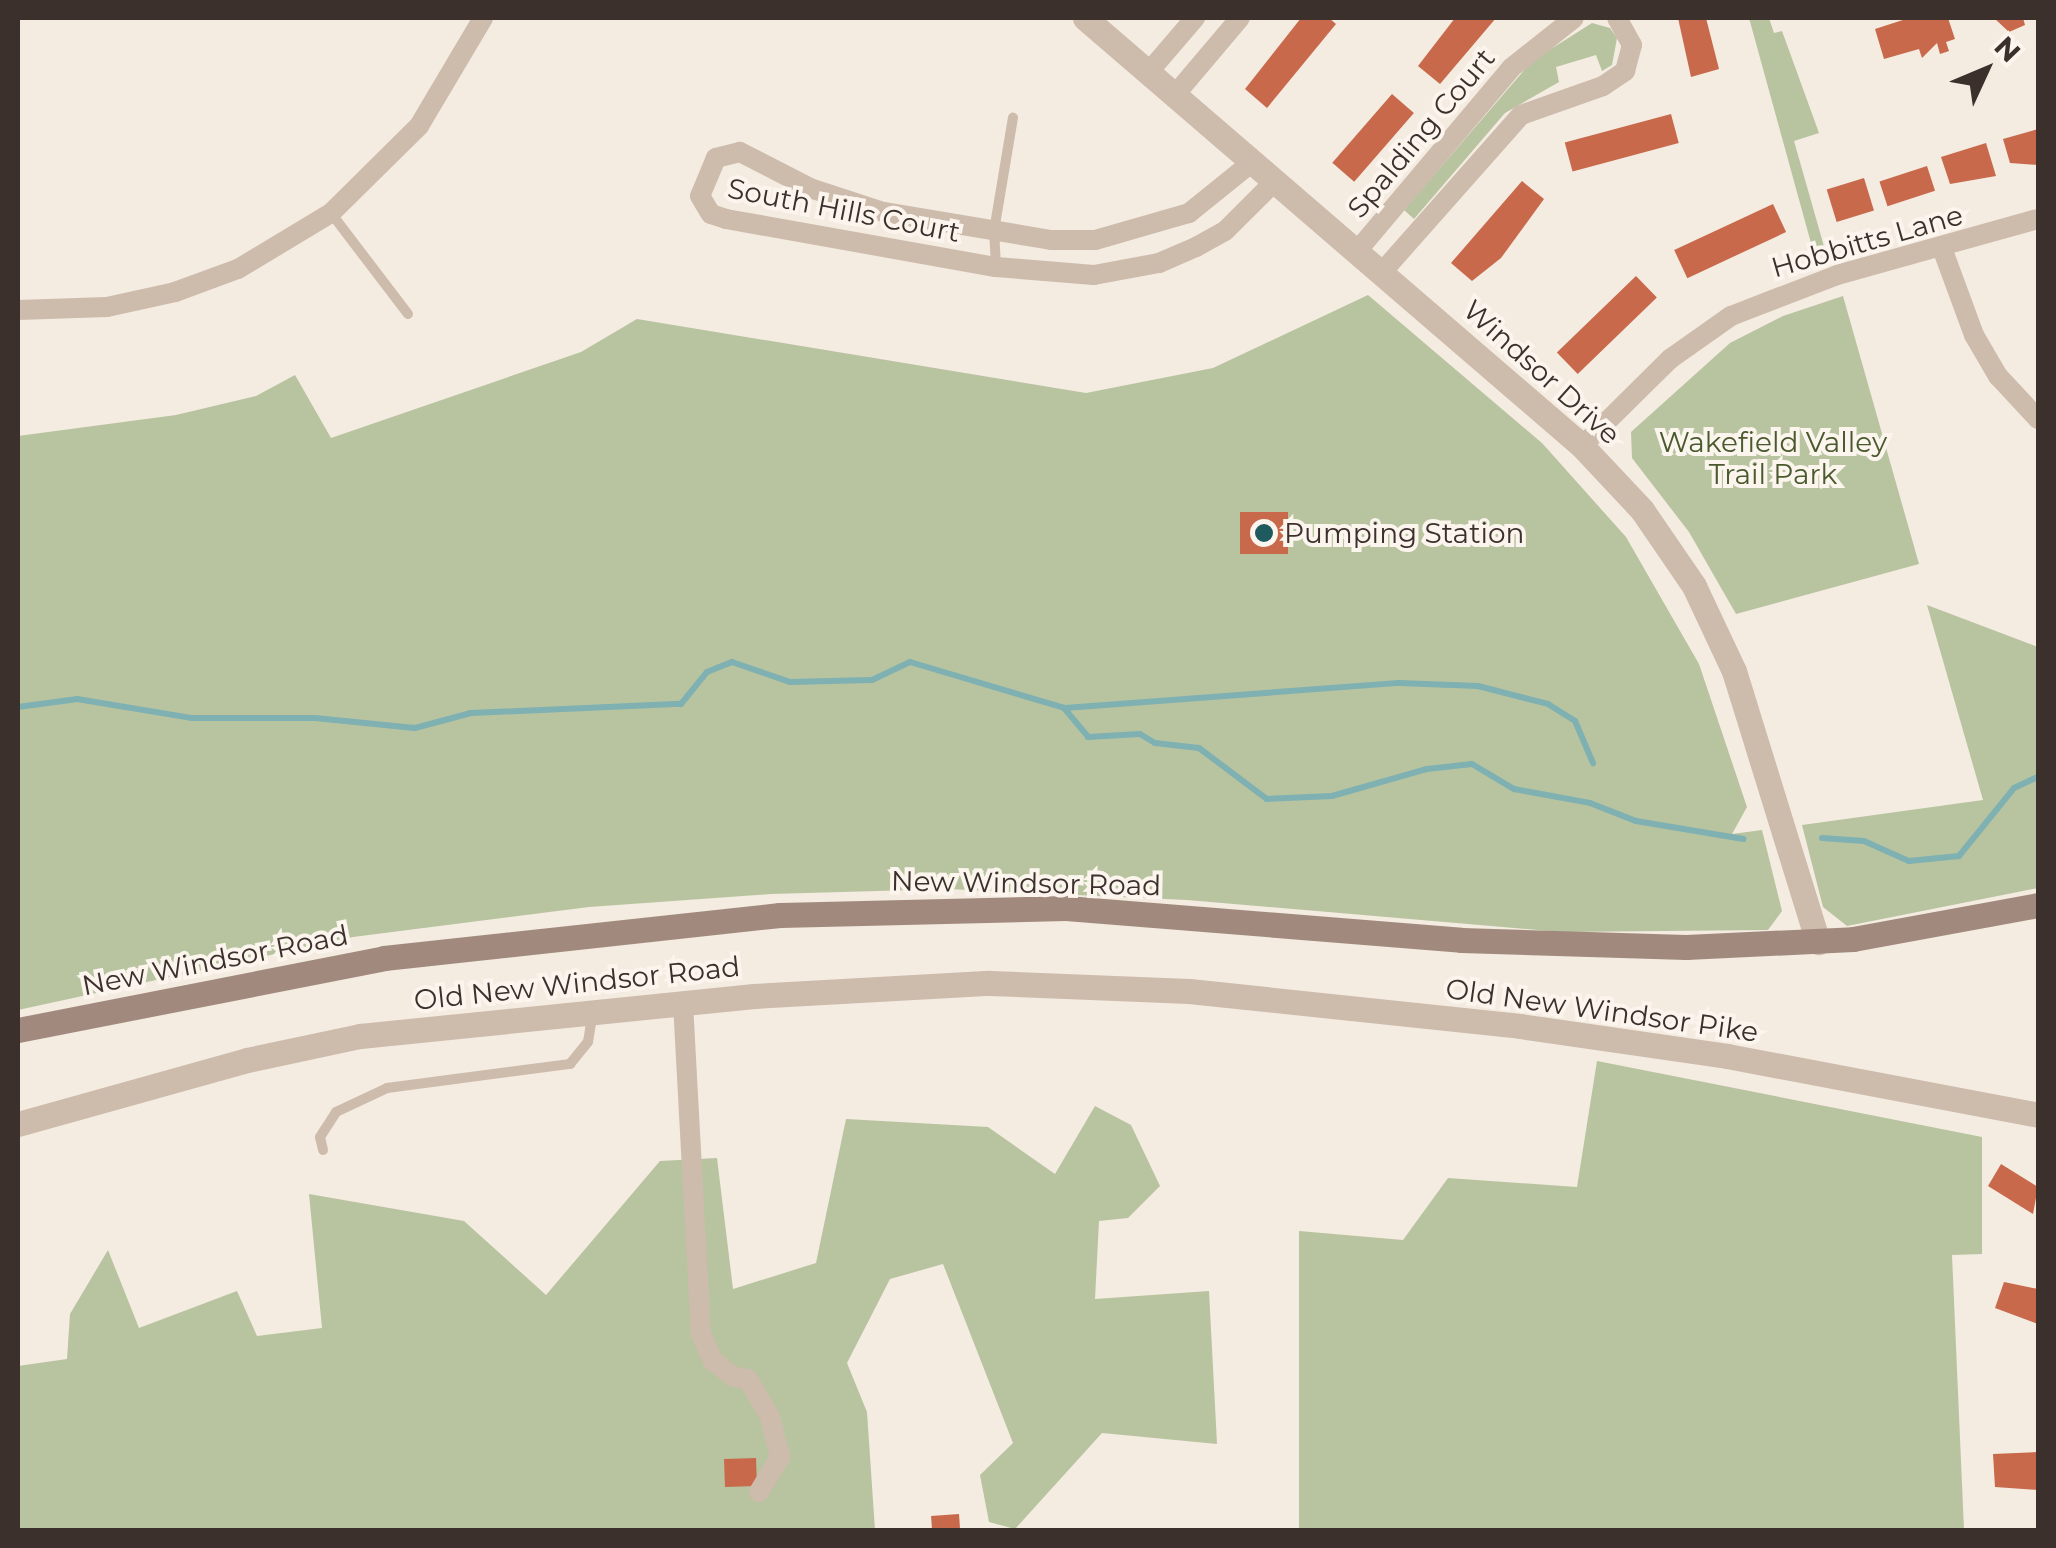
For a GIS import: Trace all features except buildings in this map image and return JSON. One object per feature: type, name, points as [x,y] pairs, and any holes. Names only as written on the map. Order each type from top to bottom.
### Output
[{"type":"main road","name":"New Windsor Road","points":[[18,1030],[384,958],[780,914],[1066,908],[1572,946],[1818,942],[2038,905]]},
{"type":"street","points":[[18,310],[107,308],[174,292],[238,269],[331,213],[418,126],[483,18]]},
{"type":"street","name":"Windsor Drive","points":[[1086,18],[1582,446],[1671,547],[1716,629],[1753,726],[1818,942]]},
{"type":"street","points":[[1147,74],[1195,18]]},
{"type":"street","points":[[1174,96],[1240,18]]},
{"type":"street","name":"Spalding Court","points":[[1358,250],[1511,68],[1574,18]]},
{"type":"street","points":[[1383,271],[1506,128],[1535,107],[1603,86],[1624,71],[1632,45],[1617,18]]},
{"type":"street","name":"South Hills Court","points":[[1251,162],[1189,214],[1125,236],[1051,240],[851,203],[740,152],[716,158],[700,196],[711,214],[726,219],[996,266],[1094,275],[1158,263],[1225,230],[1274,182]]},
{"type":"street","name":"Hobbitts Lane","points":[[1582,446],[1670,359],[1731,316],[1806,284],[2038,219]]},
{"type":"street","points":[[1942,248],[1974,335],[1998,376],[2038,419]]},
{"type":"street","name":"Old New Windsor Road","points":[[18,1124],[231,1064],[360,1036],[683,1003],[990,983],[1154,989]]},
{"type":"street","name":"Old New Windsor Pike","points":[[1154,989],[1632,1040],[2038,1116]]},
{"type":"street","points":[[683,1003],[701,1334],[712,1361],[734,1377],[748,1379],[770,1418],[780,1457],[759,1492]]},
{"type":"lane","points":[[996,266],[994,232],[1013,118]]},
{"type":"lane","points":[[331,213],[408,314]]},
{"type":"lane","points":[[322,1150],[320,1136],[336,1112],[386,1088],[570,1064],[588,1042],[593,1011]]},
{"type":"green space","points":[[1749,18],[1769,18],[1774,33],[1782,31],[1819,133],[1794,141],[1825,250],[1814,254]]},
{"type":"green space","points":[[1592,23],[1610,28],[1617,38],[1612,65],[1602,71],[1596,55],[1556,67],[1559,82],[1505,113],[1414,219],[1404,210],[1532,61]]},
{"type":"green space","points":[[1368,295],[1542,443],[1626,537],[1699,664],[1747,807],[1732,834],[1762,830],[1782,911],[1768,930],[1561,932],[1187,900],[948,889],[771,894],[589,907],[353,937],[18,1010],[18,436],[176,415],[256,396],[295,375],[331,438],[581,352],[637,319],[1086,393],[1213,368]]},
{"type":"green space","name":"Wakefield Valley Trail Park","points":[[1843,296],[1919,564],[1736,614],[1689,532],[1632,458],[1631,432],[1730,343],[1783,316]]},
{"type":"green space","points":[[1927,605],[2038,647],[2038,888],[1847,926],[1823,907],[1802,825],[1983,800]]},
{"type":"green space","points":[[1597,1061],[1982,1137],[1982,1254],[1952,1255],[1964,1530],[1299,1530],[1299,1231],[1403,1240],[1448,1178],[1577,1187]]},
{"type":"green space","points":[[1095,1106],[1131,1125],[1160,1186],[1128,1218],[1099,1221],[1095,1299],[1209,1291],[1217,1444],[1102,1433],[1015,1529],[989,1522],[980,1475],[1013,1443],[943,1264],[890,1279],[847,1363],[867,1412],[875,1530],[18,1530],[18,1366],[67,1359],[70,1314],[108,1250],[139,1328],[237,1291],[257,1336],[322,1328],[309,1194],[464,1221],[546,1295],[660,1161],[717,1158],[733,1289],[816,1263],[846,1119],[988,1127],[1055,1174]]},
{"type":"waterway","points":[[18,707],[77,699],[192,718],[315,718],[415,728],[471,713],[681,704],[707,672],[732,662],[790,682],[872,680],[910,662],[1064,708],[1088,737],[1140,734],[1155,743],[1199,748],[1267,799],[1332,796],[1427,769],[1472,764],[1514,789],[1590,803],[1636,821],[1743,839]]},
{"type":"waterway","points":[[1065,708],[1399,683],[1478,686],[1548,704],[1575,721],[1593,763]]},
{"type":"waterway","points":[[1822,838],[1864,841],[1909,861],[1959,856],[2014,788],[2038,777]]},
{"type":"place","name":"Pumping Station","points":[[1264,533]]}]
